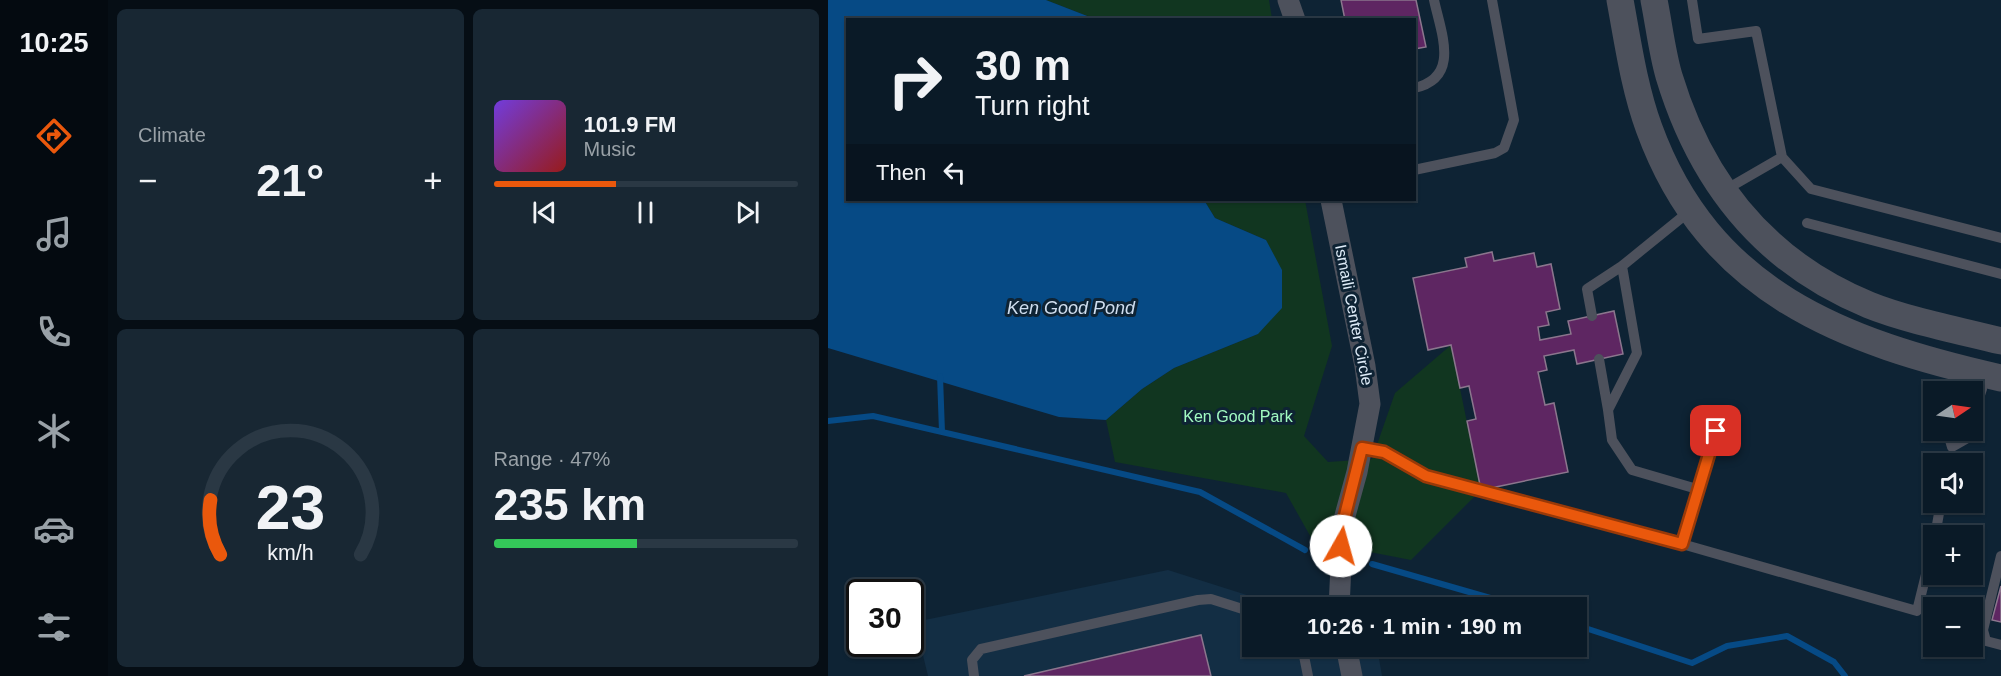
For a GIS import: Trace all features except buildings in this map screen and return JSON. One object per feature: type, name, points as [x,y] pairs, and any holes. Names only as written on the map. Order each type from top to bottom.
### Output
[{"type":"street","points":[[1288,0],[1294,18]]},
{"type":"street","points":[[1620,0],[1634,73],[1649,128],[1668,169],[1692,210],[1730,258],[1774,295],[1813,317],[1859,337],[1989,375],[1990,338],[1870,305],[1827,284],[1775,250],[1722,191],[1688,132],[1669,75],[1654,0]]},
{"type":"street","points":[[1692,210],[1722,191]]},
{"type":"street","name":"Ismaili Center Circle","points":[[1331,201],[1370,404],[1362,448],[1343,523],[1340,597]]},
{"type":"street","points":[[1348,657],[1352,676]]},
{"type":"lane","points":[[1416,87],[1428,85],[1442,72],[1445,51],[1434,0]]},
{"type":"lane","points":[[1416,170],[1495,153],[1504,148],[1510,135],[1514,109],[1492,0]]},
{"type":"lane","points":[[1692,0],[1698,39],[1756,30],[1782,157],[1811,189],[2001,238]]},
{"type":"lane","points":[[1722,191],[1782,157]]},
{"type":"lane","points":[[1592,316],[1587,289],[1622,266],[1692,210]]},
{"type":"lane","points":[[1807,223],[2001,274]]},
{"type":"lane","points":[[1608,410],[1637,354],[1622,266]]},
{"type":"lane","points":[[1599,359],[1612,440],[1632,470],[1697,489]]},
{"type":"lane","points":[[1962,381],[1989,375]]},
{"type":"lane","points":[[1682,544],[1716,431]]},
{"type":"lane","points":[[1950,441],[1952,447],[1962,441]]},
{"type":"lane","points":[[1362,448],[1384,452],[1426,476],[1682,544],[1917,611],[1923,585]]},
{"type":"lane","points":[[2001,556],[1983,630],[1986,641],[2001,645]]},
{"type":"lane","points":[[974,676],[972,660],[981,649],[1198,600],[1210,599],[1242,609]]},
{"type":"lane","points":[[1304,657],[1308,676]]},
{"type":"shaded area","points":[[1168,570],[1253,597],[1242,597],[1242,657],[1379,657],[1382,676],[928,676],[923,657],[924,620]]},
{"type":"green space","points":[[1046,0],[1269,0],[1272,18],[1092,18]]},
{"type":"green space","name":"Ken Good Park","points":[[1205,201],[1305,201],[1332,346],[1304,436],[1328,462],[1372,459],[1395,393],[1451,345],[1481,490],[1411,560],[1313,541],[1286,493],[1115,462],[1106,420],[1142,389],[1174,368],[1258,334],[1266,240],[1215,218]]},
{"type":"water","name":"Ken Good Pond","points":[[828,0],[1046,0],[1092,18],[846,18],[846,201],[1205,201],[1215,218],[1266,240],[1282,270],[1282,308],[1258,334],[1174,368],[1142,389],[1106,420],[1059,417],[828,348]]},
{"type":"waterway","points":[[940,376],[942,432]]},
{"type":"waterway","points":[[828,421],[873,416],[1200,492],[1305,550]]},
{"type":"waterway","points":[[1372,564],[1487,597]]},
{"type":"waterway","points":[[1587,629],[1692,663],[1727,646],[1787,636],[1834,662],[1845,676]]},
{"type":"route","points":[[1341,546],[1343,523],[1362,448],[1384,452],[1426,476],[1682,544],[1716,431]]}]
